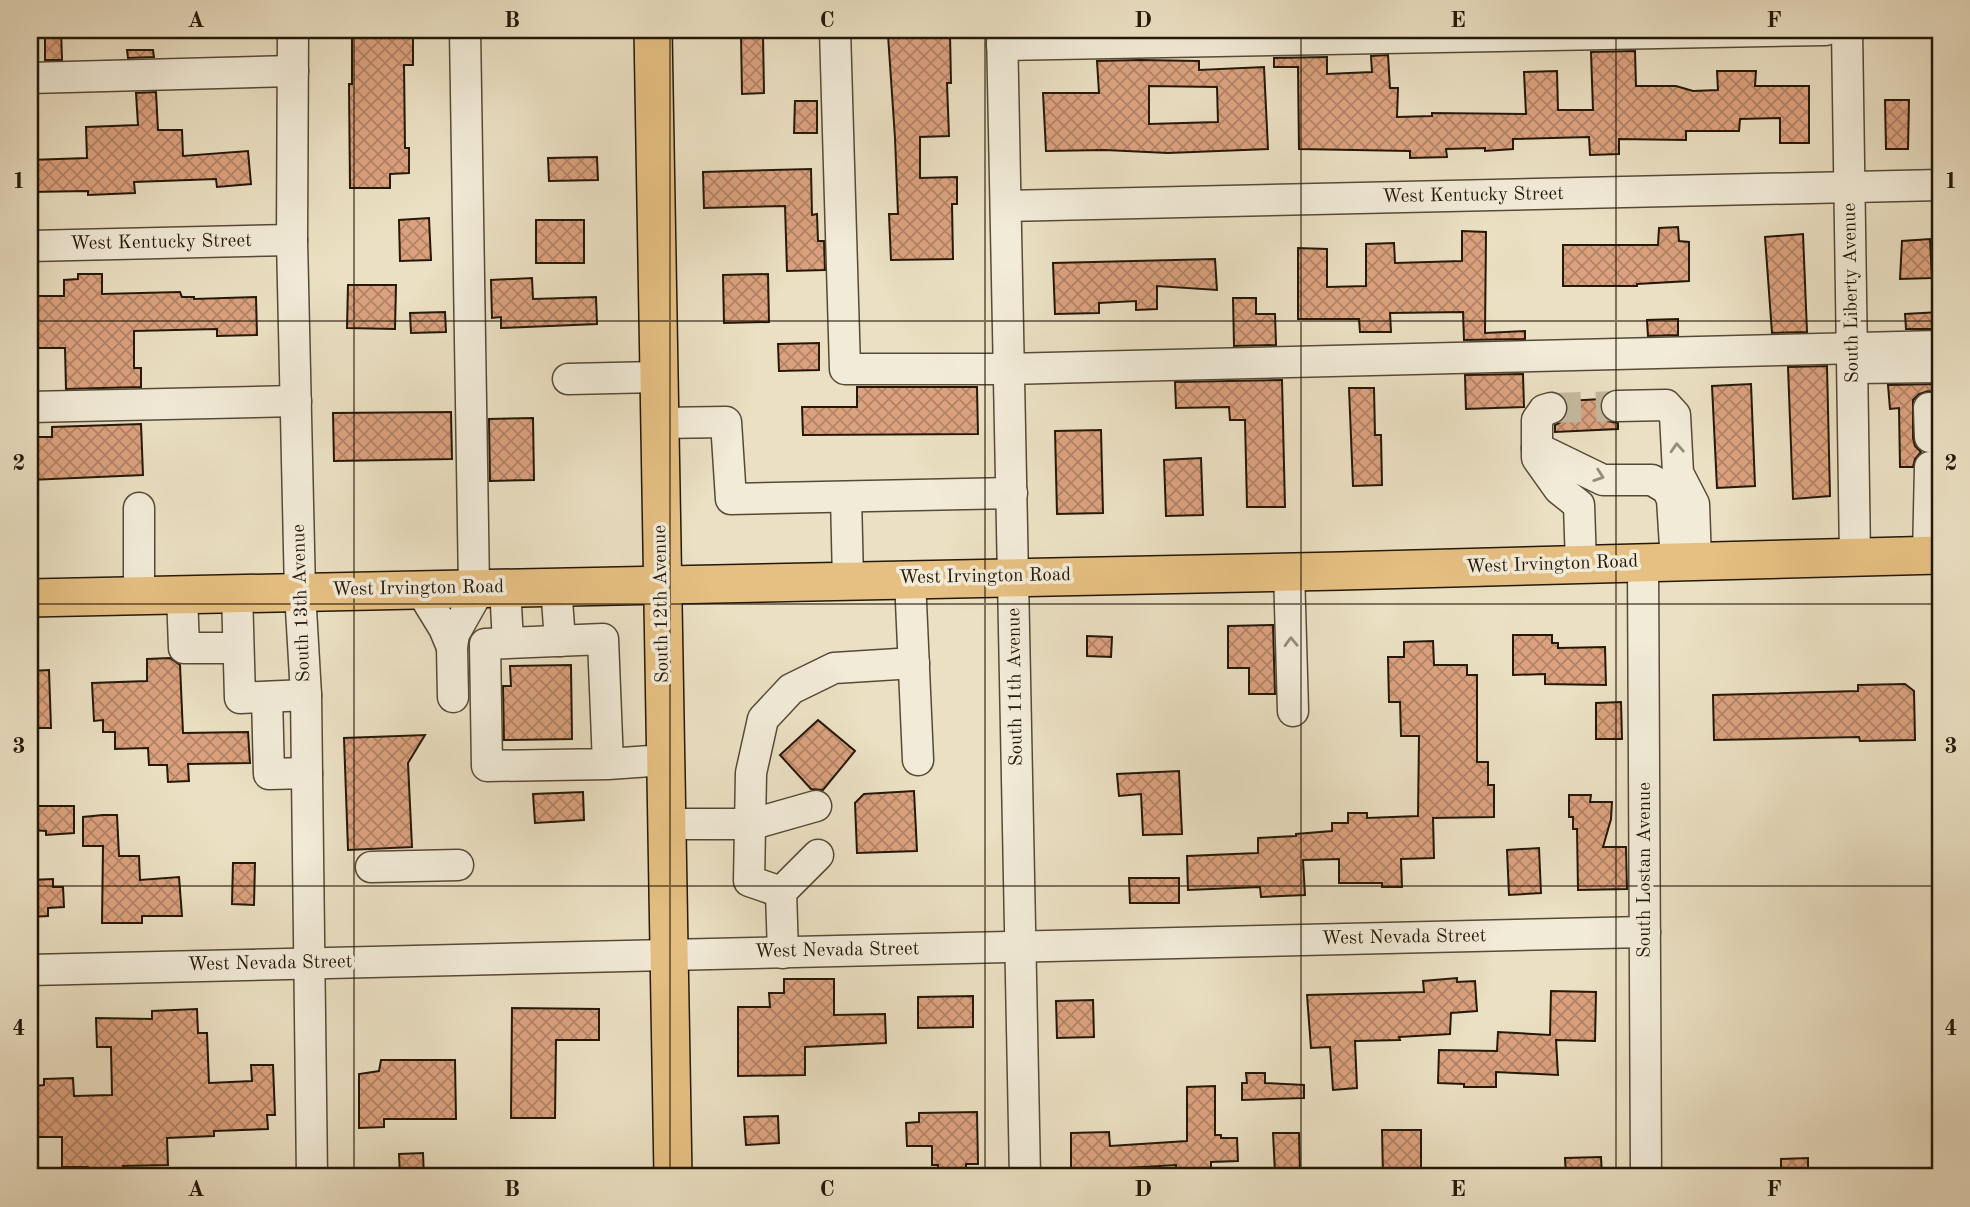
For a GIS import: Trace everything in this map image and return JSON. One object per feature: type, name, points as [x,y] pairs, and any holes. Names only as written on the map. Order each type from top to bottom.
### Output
[{"type":"main road","name":"South 12th Avenue","points":[[653,30],[673,1177]]},
{"type":"main road","name":"West Irvington Road","points":[[30,598],[1934,555]]},
{"type":"street","name":"South 13th Avenue","points":[[293,30],[292,240],[300,592],[306,695],[312,1177]]},
{"type":"street","points":[[465,30],[486,588],[508,642]]},
{"type":"street","points":[[835,30],[845,369],[1853,358],[1932,385]]},
{"type":"street","points":[[1002,38],[1825,30]]},
{"type":"street","name":"South Liberty Avenue","points":[[1847,30],[1855,557]]},
{"type":"street","name":"South 11th Avenue","points":[[1002,38],[1025,1177]]},
{"type":"street","points":[[30,78],[293,71]]},
{"type":"street","name":"West Kentucky Street","points":[[1006,206],[1940,185]]},
{"type":"street","name":"West Kentucky Street","points":[[30,246],[292,240]]},
{"type":"street","points":[[568,379],[658,377]]},
{"type":"street","points":[[30,407],[296,401]]},
{"type":"street","points":[[1618,406],[1666,405],[1675,415],[1678,473],[1695,504],[1672,562]]},
{"type":"street","points":[[1551,408],[1544,410],[1537,420],[1537,458],[1559,489],[1579,505],[1581,564]]},
{"type":"street","points":[[659,423],[726,422],[731,499],[1012,493]]},
{"type":"street","points":[[1537,447],[1603,480],[1652,480],[1667,489],[1672,499],[1672,562]]},
{"type":"street","points":[[1930,467],[1934,555]]},
{"type":"street","points":[[846,497],[848,580]]},
{"type":"street","points":[[139,508],[139,595]]},
{"type":"street","name":"South Lostan Avenue","points":[[1646,1177],[1645,932],[1672,562]]},
{"type":"street","points":[[1289,571],[1293,711]]},
{"type":"street","points":[[910,579],[918,760]]},
{"type":"street","points":[[556,586],[560,640]]},
{"type":"street","points":[[453,697],[454,634],[486,588]]},
{"type":"street","points":[[420,589],[444,628],[452,647]]},
{"type":"street","points":[[237,593],[240,698],[306,695]]},
{"type":"street","points":[[182,594],[184,648],[238,648]]},
{"type":"street","points":[[608,764],[603,639],[485,644],[487,766],[608,764],[665,760]]},
{"type":"street","points":[[781,892],[749,881],[751,773],[763,719],[791,689],[834,668],[914,663]]},
{"type":"street","points":[[267,696],[269,774],[307,773]]},
{"type":"street","points":[[666,824],[750,824],[816,806]]},
{"type":"street","points":[[783,953],[781,892],[818,855]]},
{"type":"street","points":[[371,867],[458,865]]},
{"type":"street","name":"West Nevada Street","points":[[30,970],[1645,932]]},
{"type":"building","points":[[45,30],[61,30],[62,60],[45,60]]},
{"type":"building","points":[[352,30],[413,32],[413,65],[404,65],[405,148],[409,148],[409,173],[390,174],[390,188],[350,188],[349,84],[352,84]]},
{"type":"building","points":[[950,34],[951,83],[947,83],[949,136],[920,137],[920,178],[957,177],[957,204],[952,204],[953,259],[891,260],[889,214],[898,214],[888,35]]},
{"type":"building","points":[[741,35],[763,35],[764,93],[742,94]]},
{"type":"building","points":[[127,50],[153,50],[154,57],[128,58]]},
{"type":"building","points":[[1635,51],[1636,86],[1676,86],[1693,91],[1718,90],[1717,71],[1756,71],[1755,86],[1809,86],[1809,143],[1780,143],[1780,118],[1740,119],[1739,131],[1686,131],[1686,140],[1619,139],[1619,154],[1590,155],[1589,137],[1513,139],[1513,149],[1446,149],[1447,157],[1410,158],[1410,151],[1299,149],[1298,67],[1274,67],[1274,58],[1327,57],[1327,74],[1372,72],[1371,56],[1388,55],[1390,88],[1398,88],[1397,117],[1432,116],[1432,113],[1526,114],[1524,72],[1557,71],[1558,110],[1593,110],[1591,52]]},
{"type":"building","points":[[1097,61],[1199,61],[1199,70],[1264,67],[1268,149],[1168,153],[1046,151],[1043,93],[1099,93]],"holes":[[[1149,86],[1217,87],[1218,122],[1149,124]]]},
{"type":"building","points":[[156,92],[158,130],[182,130],[183,156],[248,151],[251,184],[217,187],[216,179],[134,182],[135,193],[88,195],[88,191],[30,192],[30,160],[87,158],[86,127],[138,125],[136,93]]},
{"type":"building","points":[[1885,100],[1909,100],[1908,149],[1886,149]]},
{"type":"building","points":[[795,101],[817,101],[817,133],[794,133]]},
{"type":"building","points":[[597,157],[598,180],[549,181],[548,158]]},
{"type":"building","points":[[811,169],[812,215],[817,214],[818,241],[824,241],[825,270],[787,271],[785,206],[704,208],[703,172]]},
{"type":"building","points":[[429,218],[431,260],[400,261],[399,220]]},
{"type":"building","points":[[536,220],[584,220],[584,263],[536,263]]},
{"type":"building","points":[[1678,227],[1679,241],[1689,242],[1689,281],[1637,286],[1563,286],[1563,245],[1658,245],[1659,228]]},
{"type":"building","points":[[1462,231],[1486,232],[1485,333],[1525,331],[1525,339],[1464,340],[1463,312],[1390,313],[1391,332],[1360,332],[1359,319],[1298,319],[1298,248],[1327,249],[1327,287],[1366,286],[1366,244],[1394,243],[1395,263],[1462,261]]},
{"type":"building","points":[[1803,234],[1807,332],[1772,333],[1765,237]]},
{"type":"building","points":[[1930,239],[1932,278],[1900,279],[1902,241]]},
{"type":"building","points":[[1215,259],[1217,290],[1157,286],[1157,309],[1136,310],[1136,301],[1099,303],[1099,313],[1055,314],[1053,263]]},
{"type":"building","points":[[78,274],[102,274],[102,294],[180,292],[182,297],[194,299],[256,297],[257,335],[217,336],[217,329],[134,331],[134,368],[141,368],[141,387],[66,389],[65,348],[30,348],[30,296],[64,296],[64,280],[78,279]]},
{"type":"building","points":[[768,274],[769,322],[724,323],[723,275]]},
{"type":"building","points":[[532,278],[533,299],[596,297],[597,324],[501,328],[501,317],[492,318],[491,280]]},
{"type":"building","points":[[348,285],[396,285],[395,329],[347,328]]},
{"type":"building","points":[[1233,298],[1256,298],[1256,314],[1275,314],[1276,345],[1234,346]]},
{"type":"building","points":[[445,312],[446,332],[411,333],[410,313]]},
{"type":"building","points":[[1940,312],[1940,329],[1906,329],[1905,314]]},
{"type":"building","points":[[1678,319],[1678,335],[1648,336],[1647,320]]},
{"type":"building","points":[[819,343],[819,370],[779,371],[778,344]]},
{"type":"building","points":[[1827,366],[1830,496],[1793,499],[1788,367]]},
{"type":"building","points":[[1523,374],[1524,407],[1466,409],[1465,375]]},
{"type":"building","points":[[1282,380],[1285,507],[1247,507],[1245,420],[1230,420],[1229,407],[1176,408],[1175,382]]},
{"type":"building","points":[[1751,384],[1755,486],[1717,488],[1712,386]]},
{"type":"building","points":[[1940,384],[1940,395],[1928,391],[1913,400],[1913,438],[1915,446],[1921,452],[1913,467],[1900,467],[1899,408],[1890,409],[1888,385]]},
{"type":"building","points":[[857,387],[977,387],[978,434],[803,435],[802,407],[857,407]]},
{"type":"building","points":[[1349,388],[1374,388],[1375,435],[1381,435],[1382,485],[1353,486]]},
{"type":"building","points":[[1601,399],[1602,414],[1608,421],[1618,423],[1618,429],[1555,432],[1555,425],[1563,421],[1568,413],[1567,401]]},
{"type":"building","points":[[451,412],[452,459],[334,461],[333,413]]},
{"type":"building","points":[[533,418],[534,480],[490,481],[489,419]]},
{"type":"building","points":[[141,424],[143,475],[30,480],[30,437],[52,437],[52,427]]},
{"type":"building","points":[[1101,430],[1103,513],[1057,514],[1055,431]]},
{"type":"building","points":[[1201,458],[1203,515],[1166,516],[1164,460]]},
{"type":"building","points":[[1273,625],[1275,694],[1249,694],[1249,668],[1228,668],[1228,626]]},
{"type":"building","points":[[1513,635],[1552,635],[1552,643],[1558,643],[1558,648],[1605,647],[1606,685],[1545,684],[1545,674],[1513,675]]},
{"type":"building","points":[[1087,636],[1112,637],[1111,657],[1087,656]]},
{"type":"building","points":[[1433,641],[1434,665],[1467,665],[1467,675],[1477,675],[1477,762],[1488,762],[1488,785],[1494,785],[1494,817],[1433,818],[1434,858],[1401,859],[1402,887],[1382,887],[1382,883],[1339,883],[1339,859],[1303,860],[1305,895],[1261,897],[1260,887],[1188,890],[1187,856],[1258,853],[1258,838],[1332,831],[1332,823],[1348,823],[1348,813],[1367,813],[1367,818],[1418,816],[1419,736],[1401,736],[1400,702],[1389,702],[1388,657],[1404,657],[1404,642]]},
{"type":"building","points":[[170,658],[180,665],[183,733],[248,732],[250,763],[188,764],[189,781],[168,782],[167,765],[149,765],[148,748],[115,749],[115,732],[103,732],[103,720],[94,721],[92,683],[147,681],[147,659]]},
{"type":"building","points":[[571,665],[572,739],[504,740],[503,686],[511,686],[510,666]]},
{"type":"building","points":[[49,670],[51,728],[30,728],[30,671]]},
{"type":"building","points":[[1905,684],[1914,691],[1915,740],[1860,741],[1859,737],[1714,740],[1713,695],[1858,691],[1858,685]]},
{"type":"building","points":[[1621,702],[1622,739],[1596,739],[1596,703]]},
{"type":"building","points":[[818,720],[855,751],[823,790],[811,789],[780,755]]},
{"type":"building","points":[[425,735],[408,763],[412,847],[348,850],[344,738]]},
{"type":"building","points":[[1179,771],[1182,834],[1143,835],[1141,794],[1119,796],[1117,774]]},
{"type":"building","points":[[914,791],[917,851],[857,853],[855,803],[864,794]]},
{"type":"building","points":[[583,792],[584,820],[535,823],[533,794]]},
{"type":"building","points":[[1569,795],[1591,795],[1590,802],[1612,802],[1611,819],[1603,847],[1626,847],[1627,889],[1578,890],[1577,829],[1573,829],[1573,817],[1569,817]]},
{"type":"building","points":[[33,806],[74,806],[74,833],[46,835],[46,831],[32,830]]},
{"type":"building","points":[[117,815],[119,856],[139,856],[140,880],[179,877],[182,916],[142,916],[142,923],[102,923],[103,846],[83,846],[83,817]]},
{"type":"building","points":[[1539,848],[1541,893],[1509,895],[1507,850]]},
{"type":"building","points":[[233,863],[255,863],[254,905],[232,904]]},
{"type":"building","points":[[1129,878],[1179,878],[1179,903],[1130,903]]},
{"type":"building","points":[[53,879],[53,887],[63,887],[64,907],[48,908],[48,916],[30,917],[30,880]]},
{"type":"building","points":[[1457,978],[1457,982],[1475,981],[1477,1011],[1451,1013],[1450,1034],[1399,1037],[1400,1040],[1355,1041],[1357,1088],[1333,1090],[1330,1047],[1311,1048],[1307,995],[1424,992],[1423,981]]},
{"type":"building","points":[[784,979],[834,979],[834,1015],[885,1014],[886,1043],[805,1047],[805,1075],[738,1076],[738,1007],[770,1007],[769,993],[784,993]]},
{"type":"building","points":[[1551,991],[1596,992],[1595,1041],[1556,1040],[1558,1075],[1496,1072],[1496,1087],[1464,1087],[1464,1084],[1438,1083],[1439,1050],[1497,1051],[1498,1032],[1550,1035]]},
{"type":"building","points":[[973,996],[973,1027],[918,1028],[918,997]]},
{"type":"building","points":[[1093,1000],[1094,1037],[1057,1038],[1056,1001]]},
{"type":"building","points":[[512,1008],[599,1009],[599,1040],[556,1040],[555,1118],[511,1118]]},
{"type":"building","points":[[197,1009],[198,1033],[207,1033],[209,1083],[252,1081],[251,1065],[273,1065],[275,1115],[267,1115],[268,1129],[214,1131],[214,1136],[167,1138],[168,1165],[123,1166],[123,1174],[89,1174],[88,1167],[62,1167],[62,1137],[37,1137],[36,1086],[44,1085],[44,1079],[73,1078],[74,1096],[112,1095],[111,1047],[97,1047],[96,1018],[152,1019],[152,1011]]},
{"type":"building","points":[[381,1060],[455,1060],[456,1119],[384,1119],[384,1127],[359,1128],[359,1074],[379,1071]]},
{"type":"building","points":[[1246,1073],[1265,1073],[1265,1083],[1304,1085],[1304,1098],[1242,1100],[1242,1083],[1247,1083]]},
{"type":"building","points":[[1215,1086],[1215,1135],[1221,1135],[1221,1138],[1237,1138],[1238,1161],[1211,1162],[1211,1177],[1180,1177],[1180,1173],[1176,1173],[1176,1165],[1110,1169],[1110,1173],[1071,1174],[1071,1133],[1109,1132],[1110,1146],[1187,1141],[1187,1087]]},
{"type":"building","points":[[977,1112],[978,1164],[966,1164],[966,1177],[938,1177],[938,1165],[932,1165],[932,1146],[907,1146],[906,1123],[919,1122],[919,1113]]},
{"type":"building","points":[[778,1116],[779,1143],[746,1145],[744,1117]]},
{"type":"building","points":[[1382,1130],[1421,1130],[1421,1177],[1383,1177]]},
{"type":"building","points":[[1273,1133],[1299,1133],[1300,1172],[1275,1173]]},
{"type":"building","points":[[423,1153],[424,1177],[400,1177],[399,1154]]},
{"type":"building","points":[[1601,1157],[1602,1177],[1566,1177],[1565,1158]]},
{"type":"building","points":[[1808,1158],[1808,1177],[1781,1177],[1781,1159]]},
{"type":"tunnel","points":[[1551,408],[1617,406]]}]
